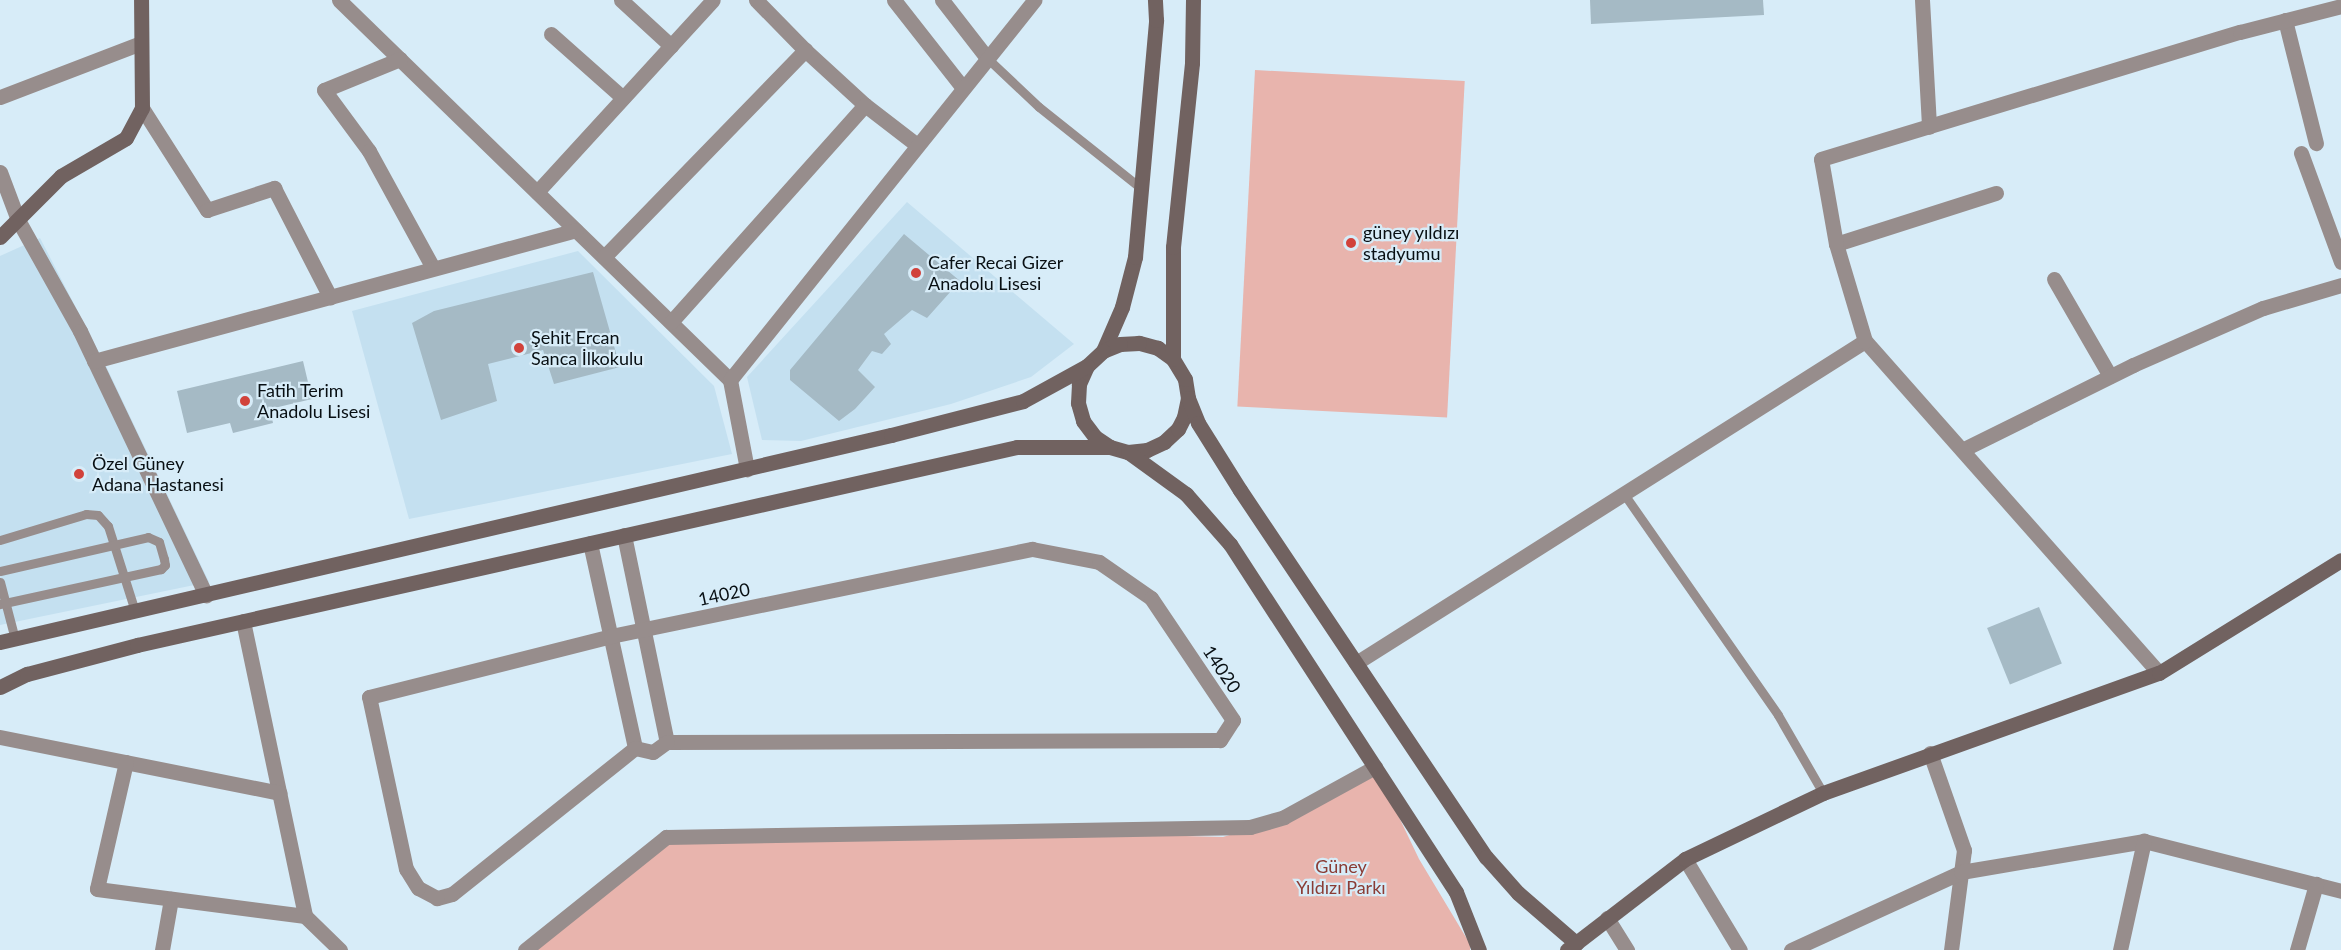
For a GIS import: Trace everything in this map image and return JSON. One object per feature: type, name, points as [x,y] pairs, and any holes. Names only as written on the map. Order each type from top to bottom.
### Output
[{"type":"main road","points":[[0,237],[61,176],[126,138],[142,108],[141,0]]},
{"type":"main road","points":[[8,641],[747,469],[1023,400],[1087,366],[1102,351],[1122,307],[1135,257],[1156,20],[1155,0]]},
{"type":"main road","points":[[1173,359],[1173,247],[1192,63],[1193,0]]},
{"type":"main road","points":[[1102,351],[1120,344],[1139,343],[1158,348],[1173,359],[1185,380],[1188,398],[1198,423],[1486,857],[1518,893],[1572,946],[1685,859],[1824,793],[1930,753],[2158,673],[2341,560]]},
{"type":"main road","points":[[1087,366],[1079,384],[1078,403],[1083,421],[1095,437],[1110,447]]},
{"type":"main road","points":[[1128,452],[1147,450],[1164,442],[1178,429],[1184,417],[1188,398]]},
{"type":"main road","points":[[0,687],[38,671],[243,621],[1017,447],[1110,447],[1128,452],[1186,494],[1230,544],[1456,892],[1479,950]]},
{"type":"street","points":[[339,0],[730,380],[747,469]]},
{"type":"street","points":[[621,0],[671,46]]},
{"type":"street","points":[[537,192],[713,0]]},
{"type":"street","points":[[756,0],[805,50],[865,105],[917,146]]},
{"type":"street","points":[[894,0],[963,88]]},
{"type":"street","points":[[942,0],[987,58]]},
{"type":"street","points":[[1922,0],[1929,127]]},
{"type":"street","points":[[730,380],[987,58],[1026,3]]},
{"type":"street","points":[[2158,673],[1865,341],[1836,244],[1821,159],[2341,6]]},
{"type":"street","points":[[2285,21],[2316,143]]},
{"type":"street","points":[[551,34],[623,98]]},
{"type":"street","points":[[0,97],[141,43]]},
{"type":"street","points":[[604,257],[805,50]]},
{"type":"street","points":[[400,59],[324,90],[369,151],[433,268]]},
{"type":"street","points":[[671,322],[865,105]]},
{"type":"street","points":[[142,108],[207,210],[274,188],[330,297]]},
{"type":"street","points":[[2301,153],[2341,262]]},
{"type":"street","points":[[0,172],[18,220],[94,361],[206,595]]},
{"type":"street","points":[[1836,244],[1996,194]]},
{"type":"street","points":[[94,361],[575,230]]},
{"type":"street","points":[[2054,279],[2110,376]]},
{"type":"street","points":[[1962,450],[2110,376],[2263,308],[2341,285]]},
{"type":"street","points":[[1356,663],[1865,341]]},
{"type":"street","points":[[624,535],[667,741],[653,752],[635,748]]},
{"type":"street","points":[[590,543],[635,748]]},
{"type":"street","name":"14020","points":[[644,631],[1032,549],[1099,562],[1150,598],[1233,720],[1220,740],[667,741]]},
{"type":"street","points":[[243,621],[305,916],[340,950]]},
{"type":"street","points":[[635,748],[452,894],[437,898],[418,888],[406,869],[369,698],[611,636],[644,631]]},
{"type":"street","points":[[0,737],[279,793]]},
{"type":"street","points":[[1930,753],[1964,850],[1951,950]]},
{"type":"street","points":[[126,762],[97,890],[305,916]]},
{"type":"street","points":[[525,950],[666,837],[1250,827],[1284,817],[1375,767]]},
{"type":"street","points":[[2120,950],[2144,841]]},
{"type":"street","points":[[1791,950],[1961,872],[2144,841],[2341,891]]},
{"type":"street","points":[[1685,859],[1740,950]]},
{"type":"street","points":[[2296,950],[2316,884]]},
{"type":"street","points":[[162,950],[171,899]]},
{"type":"street","points":[[1607,918],[1627,950]]},
{"type":"lane","points":[[987,58],[1039,107],[1141,188]]},
{"type":"lane","points":[[1624,494],[1779,715],[1824,793]]},
{"type":"lane","points":[[0,540],[86,514],[98,515],[108,526],[135,611]]},
{"type":"lane","points":[[0,571],[154,538],[159,542],[165,565],[161,569],[2,604]]},
{"type":"lane","points":[[0,582],[8,641]]},
{"type":"shaded area","name":"Cafer Recai Gizer Anadolu Lisesi","points":[[907,202],[1074,344],[1031,377],[951,404],[801,441],[762,440],[747,377]]},
{"type":"shaded area","name":"Özel Güney Adana Hastanesi","points":[[40,238],[106,366],[209,582],[0,625],[0,256]]},
{"type":"shaded area","name":"Şehit Ercan Sanca İlkokulu","points":[[578,251],[714,386],[732,454],[409,519],[352,311]]},
{"type":"green space","name":"güney yıldızı stadyumu","points":[[1255,70],[1465,81],[1447,418],[1237,407]]},
{"type":"green space","name":"Güney Yıldızı Parkı","points":[[1375,767],[1419,859],[1470,944],[1470,950],[534,950],[666,837],[954,830],[1223,837],[1295,815]]},
{"type":"building","points":[[1590,0],[1763,0],[1764,15],[1591,24]]},
{"type":"building","points":[[904,234],[960,281],[927,318],[912,310],[884,334],[891,344],[882,354],[872,351],[858,370],[875,387],[855,409],[839,421],[790,380],[790,370]]},
{"type":"building","points":[[593,272],[620,367],[554,384],[543,350],[488,364],[497,401],[441,420],[412,323],[434,311]]},
{"type":"building","points":[[303,361],[312,399],[270,409],[273,423],[233,433],[230,423],[187,433],[177,391]]},
{"type":"building","points":[[2039,607],[2062,664],[2010,685],[1987,628]]},
{"type":"place","name":"güney yıldızı stadyumu","points":[[1351,243]]},
{"type":"place","name":"Cafer Recai Gizer Anadolu Lisesi","points":[[916,273]]},
{"type":"place","name":"Şehit Ercan Sanca İlkokulu","points":[[519,348]]},
{"type":"place","name":"Fatih Terim Anadolu Lisesi","points":[[245,401]]},
{"type":"place","name":"Özel Güney Adana Hastanesi","points":[[79,474]]}]
